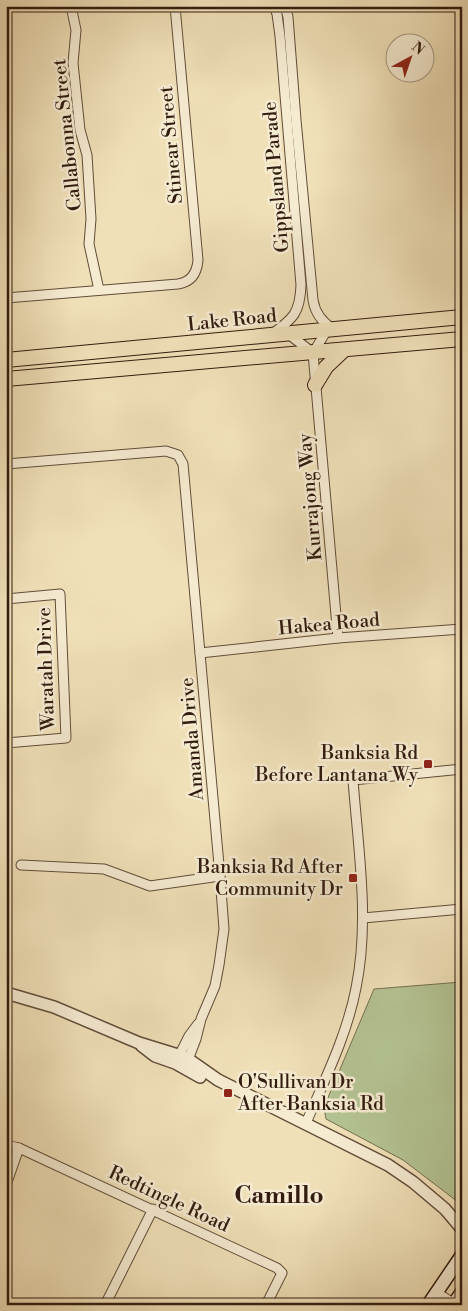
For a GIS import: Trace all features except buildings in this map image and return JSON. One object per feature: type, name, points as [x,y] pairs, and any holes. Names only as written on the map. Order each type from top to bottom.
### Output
[{"type":"main road","name":"Lake Road","points":[[6,360],[286,332],[331,330],[462,317]]},
{"type":"main road","name":"Lake Road","points":[[6,380],[462,339]]},
{"type":"main road","points":[[315,385],[326,367],[344,350]]},
{"type":"main road","points":[[428,1305],[462,1255]]},
{"type":"main road","points":[[454,1304],[462,1292]]},
{"type":"street","name":"Callabonna Street","points":[[71,6],[76,30],[73,63],[80,130],[88,154],[92,219],[89,244],[99,290]]},
{"type":"street","name":"Stinear Street","points":[[99,290],[178,284],[191,279],[196,272],[198,260],[175,6]]},
{"type":"street","name":"Gippsland Parade","points":[[272,334],[288,322],[296,313],[300,300],[301,285],[282,53],[278,20],[274,6]]},
{"type":"street","name":"Gippsland Parade","points":[[284,6],[288,17],[313,300],[315,310],[331,330]]},
{"type":"street","points":[[6,298],[99,290]]},
{"type":"street","points":[[286,332],[313,352],[331,330]]},
{"type":"street","name":"Kurrajong Way","points":[[313,352],[338,638]]},
{"type":"street","name":"Amanda Drive","points":[[6,464],[181,451],[220,876],[223,942],[215,986],[201,1019],[189,1036],[182,1061]]},
{"type":"street","name":"Waratah Drive","points":[[6,599],[60,594],[66,738],[6,743]]},
{"type":"street","name":"Hakea Road","points":[[200,653],[338,638],[462,629]]},
{"type":"street","points":[[306,1123],[349,1018],[357,987],[363,918],[352,780],[462,769]]},
{"type":"street","points":[[21,865],[104,869],[150,886],[220,876]]},
{"type":"street","points":[[363,918],[462,909]]},
{"type":"street","points":[[6,993],[54,1007],[139,1043],[155,1056],[182,1061],[203,1078],[218,1080],[388,1165],[413,1182],[445,1209],[462,1229]]},
{"type":"street","name":"Redtingle Road","points":[[6,1145],[19,1148],[277,1268],[282,1273],[266,1305]]},
{"type":"street","points":[[6,1185],[19,1148]]},
{"type":"street","points":[[105,1305],[153,1209]]},
{"type":"street","points":[[445,1209],[462,1217]]},
{"type":"street","points":[[436,1292],[454,1304]]},
{"type":"green space","points":[[462,982],[462,1205],[403,1160],[326,1119],[324,1107],[374,989]]},
{"type":"place","name":"Banksia Rd Before Lantana Wy","points":[[428,764]]},
{"type":"place","name":"Banksia Rd After Community Dr","points":[[353,878]]},
{"type":"place","name":"O'Sullivan Dr After Banksia Rd","points":[[228,1093]]},
{"type":"district","name":"Camillo","points":[[279,1196]]}]
